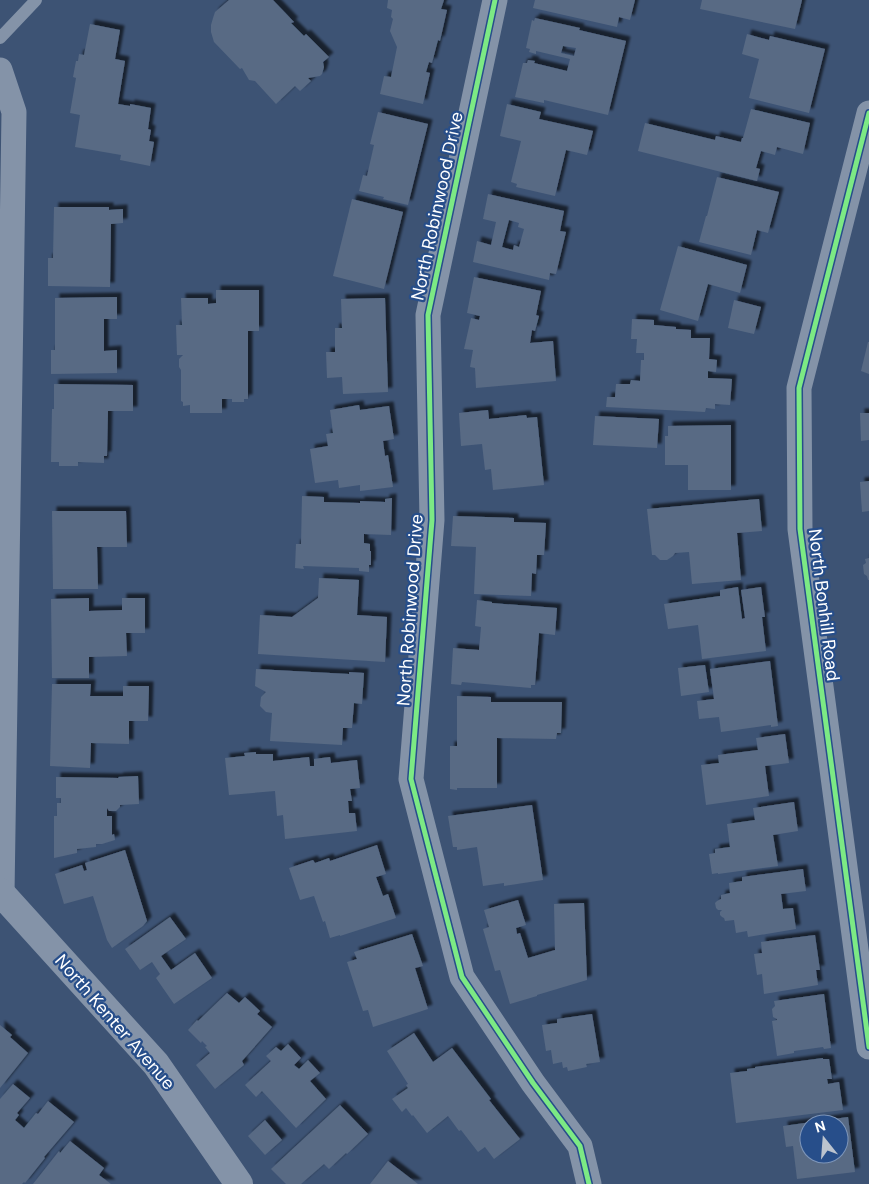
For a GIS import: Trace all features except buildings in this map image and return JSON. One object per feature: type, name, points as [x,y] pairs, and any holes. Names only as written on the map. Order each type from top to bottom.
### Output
[{"type":"street","name":"North Robinwood Drive","points":[[495,0],[428,315],[432,520],[411,779],[462,978],[533,1083],[580,1146],[589,1184]]},
{"type":"street","points":[[0,70],[14,112],[1,894]]},
{"type":"street","name":"North Bonhill Road","points":[[869,113],[798,388],[800,529],[869,1047]]},
{"type":"street","name":"North Kenter Avenue","points":[[1,894],[156,1064],[239,1184]]},
{"type":"lane","points":[[0,38],[36,0]]},
{"type":"cycle path","points":[[495,0],[428,315],[432,520],[411,779],[462,977],[533,1083],[580,1146],[589,1184]]},
{"type":"cycle path","points":[[869,113],[799,388],[800,529],[869,1047]]}]
